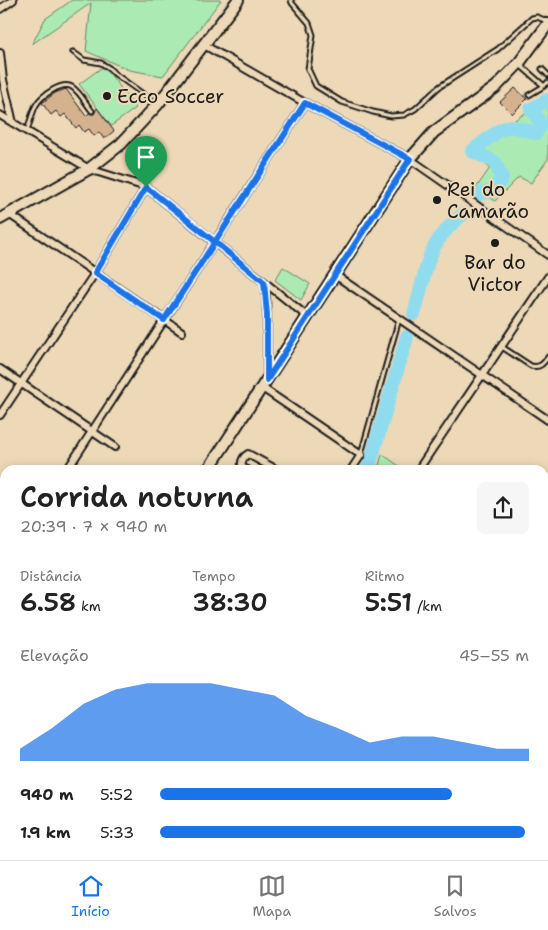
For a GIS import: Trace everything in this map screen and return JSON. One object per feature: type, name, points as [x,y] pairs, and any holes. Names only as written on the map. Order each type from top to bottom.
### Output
[{"type":"main road","points":[[4,216],[89,169],[122,144],[158,104],[238,0]]},
{"type":"main road","points":[[211,465],[410,159],[434,132],[484,98],[519,63],[548,23]]},
{"type":"street","points":[[0,9],[13,0]]},
{"type":"street","points":[[204,45],[305,103],[410,159],[548,255]]},
{"type":"street","points":[[0,53],[13,123]]},
{"type":"street","points":[[70,465],[305,103]]},
{"type":"street","points":[[0,115],[89,169],[146,187],[308,317]]},
{"type":"street","points":[[0,415],[95,273],[146,187]]},
{"type":"street","points":[[4,216],[95,273],[182,332]]},
{"type":"street","points":[[335,275],[548,420]]},
{"type":"street","points":[[421,465],[548,277]]},
{"type":"street","points":[[264,282],[267,314],[264,384],[361,455],[354,465]]},
{"type":"street","points":[[0,369],[114,447]]},
{"type":"street","points":[[242,465],[242,459],[248,454],[268,465]]},
{"type":"lane","points":[[291,0],[310,23],[313,35],[308,69],[316,86],[342,102],[391,116],[404,115],[415,109],[439,86],[498,49],[532,18],[548,23]]},
{"type":"lane","points":[[73,52],[84,60],[101,63],[158,104]]},
{"type":"lane","points":[[519,63],[544,86]]},
{"type":"lane","points":[[542,69],[548,75]]},
{"type":"lane","points":[[529,95],[548,82]]},
{"type":"lane","points":[[27,132],[35,106],[40,99],[64,85],[75,89],[92,111]]},
{"type":"lane","points":[[361,455],[400,319]]},
{"type":"lane","points":[[501,347],[531,366],[537,367],[542,365],[548,357]]},
{"type":"green space","points":[[72,0],[221,0],[163,76],[129,70],[86,51],[91,3],[32,44],[45,19]]},
{"type":"green space","name":"Ecco Soccer","points":[[104,66],[136,108],[111,126],[79,84]]},
{"type":"green space","points":[[548,98],[548,159],[531,183],[519,177],[495,201],[476,188],[490,168],[468,151]]},
{"type":"green space","points":[[283,267],[310,284],[301,300],[275,280]]},
{"type":"green space","points":[[382,454],[398,465],[379,465]]},
{"type":"building","points":[[515,88],[527,99],[512,114],[500,102]]},
{"type":"building","points":[[66,89],[86,116],[89,113],[94,114],[97,108],[114,131],[104,139],[99,132],[94,136],[89,129],[84,132],[79,125],[76,128],[65,114],[61,117],[56,111],[51,115],[42,103],[55,93]]},
{"type":"waterway","points":[[479,194],[493,191],[502,178],[495,162],[472,151],[498,131],[510,126],[536,133],[542,124],[531,109],[548,100]]},
{"type":"waterway","points":[[414,314],[425,271],[434,248],[440,237],[463,214]]},
{"type":"waterway","points":[[369,465],[407,337]]},
{"type":"place","name":"Ecco Soccer","points":[[107,96]]},
{"type":"place","name":"Rei do Camarão","points":[[437,200]]},
{"type":"place","name":"Bar do Victor","points":[[495,243]]},
{"type":"route","points":[[146,187],[95,273],[164,320],[215,242],[264,282],[267,314],[267,380],[410,159],[305,103],[215,242],[146,187]]}]
